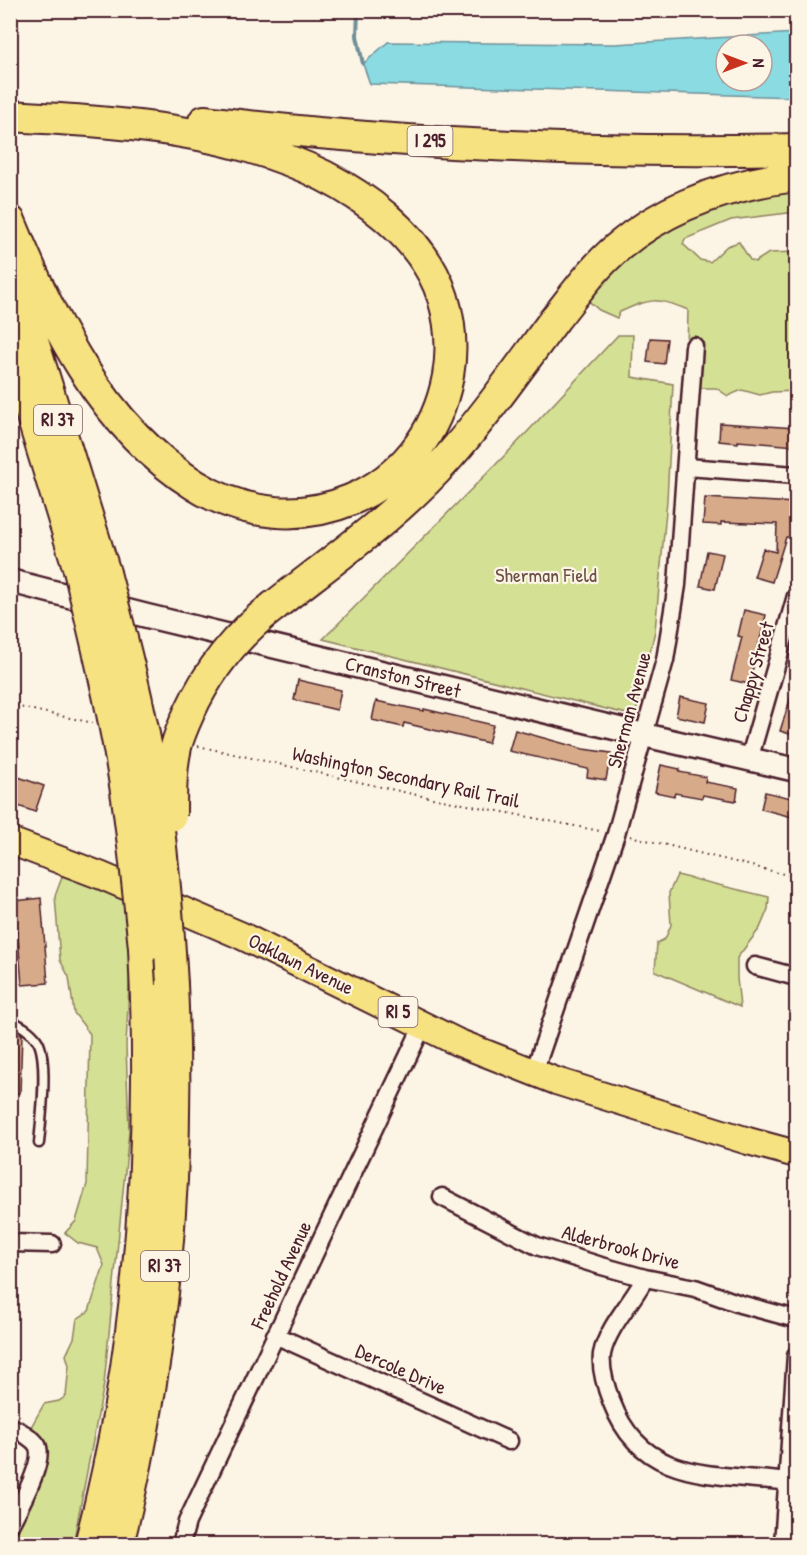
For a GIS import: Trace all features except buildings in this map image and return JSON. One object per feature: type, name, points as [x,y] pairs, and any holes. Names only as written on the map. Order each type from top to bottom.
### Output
[{"type":"highway","name":"I 295","points":[[11,103],[440,142],[665,150],[796,149]]},
{"type":"highway","points":[[10,221],[54,317],[76,357],[112,410],[143,444],[166,464],[209,493],[241,506],[272,513],[303,513],[334,506],[366,493],[394,473],[415,451],[432,426],[446,387],[450,368],[450,330],[441,292],[429,267],[413,244],[366,202],[325,176],[300,165],[226,142],[11,103]]},
{"type":"highway","points":[[172,984],[171,814],[176,747],[193,705],[221,657],[244,631],[391,515],[430,477],[470,430],[590,275],[617,248],[648,224],[684,204],[726,189],[796,176]]},
{"type":"highway","name":"RI 37","points":[[10,267],[83,571],[108,693],[127,798],[144,948],[148,1097],[140,1247],[121,1396],[90,1545]]},
{"type":"highway","name":"RI 37","points":[[10,345],[83,571],[124,644],[152,777],[164,867],[175,1041],[175,1135],[164,1281],[143,1430],[118,1545]]},
{"type":"highway","points":[[10,410],[33,466],[83,571]]},
{"type":"main road","name":"Oaklawn Avenue","points":[[10,841],[102,876],[240,935],[458,1042],[556,1081],[796,1154]]},
{"type":"street","name":"Sherman Avenue","points":[[534,1072],[616,834],[665,660],[677,585],[694,346]]},
{"type":"street","points":[[687,467],[796,475]]},
{"type":"street","name":"Cranston Street","points":[[10,581],[147,616],[796,770]]},
{"type":"street","name":"Chappy Street","points":[[749,760],[796,596]]},
{"type":"street","points":[[755,966],[796,977]]},
{"type":"street","name":"Freehold Avenue","points":[[181,1545],[186,1522],[423,1025]]},
{"type":"street","name":"Alderbrook Drive","points":[[442,1197],[537,1246],[645,1278],[694,1288],[740,1304],[796,1319]]},
{"type":"street","points":[[10,1243],[51,1244]]},
{"type":"street","points":[[645,1278],[609,1335],[602,1354],[608,1391],[616,1413],[628,1435],[647,1454],[680,1469],[792,1482]]},
{"type":"street","name":"Dercole Drive","points":[[275,1335],[509,1441]]},
{"type":"street","points":[[783,1545],[792,1482],[796,1354]]},
{"type":"street","points":[[10,1425],[37,1445],[38,1450],[34,1472],[10,1525]]},
{"type":"lane","points":[[10,1020],[28,1030],[38,1041],[42,1051],[39,1143]]},
{"type":"path","points":[[10,705],[103,726]]},
{"type":"path","name":"Washington Secondary Rail Trail","points":[[196,746],[417,795],[616,834],[796,876]]},
{"type":"green space","points":[[796,175],[796,212],[731,220],[685,239],[683,244],[700,260],[710,262],[727,246],[739,242],[750,260],[755,262],[769,253],[796,252],[796,391],[760,395],[742,390],[728,396],[716,388],[686,388],[688,310],[654,301],[620,312],[617,318],[599,310],[585,298],[610,253]]},
{"type":"green space","name":"Sherman Field","points":[[618,335],[633,335],[632,377],[673,384],[667,500],[655,631],[635,716],[323,639],[516,444]]},
{"type":"green space","points":[[67,864],[126,887],[133,907],[126,1045],[129,1131],[104,1384],[73,1544],[11,1544],[10,1526],[38,1466],[27,1434],[44,1404],[59,1401],[66,1396],[69,1365],[66,1355],[74,1338],[77,1319],[89,1311],[104,1265],[97,1248],[78,1243],[65,1233],[76,1221],[87,1184],[90,1034],[74,1013],[69,977],[60,960],[55,896]]},
{"type":"green space","points":[[677,875],[769,897],[768,909],[760,928],[737,958],[740,1007],[655,971],[657,943],[665,939],[671,925],[669,893]]},
{"type":"water","points":[[796,33],[796,97],[370,84],[363,64],[388,42],[615,44],[714,38],[714,93],[774,93],[774,34]]},
{"type":"waterway","points":[[358,10],[357,36],[363,64]]}]
